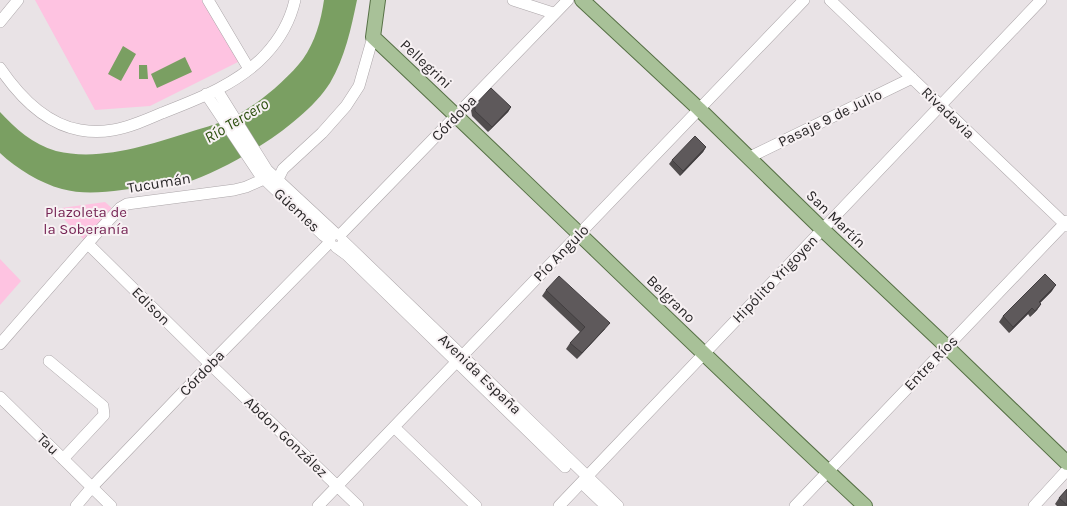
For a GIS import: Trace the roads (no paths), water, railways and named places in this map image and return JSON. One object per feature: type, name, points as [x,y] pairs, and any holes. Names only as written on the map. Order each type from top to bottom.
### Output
[{"type":"main road","points":[[372,37],[378,0]]},
{"type":"main road","name":"San Martín","points":[[582,0],[700,109],[748,158],[1067,463]]},
{"type":"main road","name":"Pellegrini","points":[[372,37],[456,115]]},
{"type":"main road","name":"Belgrano","points":[[456,115],[864,506]]},
{"type":"street","points":[[0,22],[18,0]]},
{"type":"street","points":[[208,0],[249,69]]},
{"type":"street","points":[[0,68],[27,101],[42,113],[60,124],[79,130],[90,131],[112,130],[132,126],[217,90],[249,69],[278,41],[287,26],[295,0]]},
{"type":"street","points":[[512,0],[553,13]]},
{"type":"street","name":"Córdoba","points":[[76,506],[336,241],[553,13],[568,0]]},
{"type":"street","name":"Pío Angulo","points":[[318,506],[804,0]]},
{"type":"street","name":"Rivadavia","points":[[830,0],[1066,224]]},
{"type":"street","name":"Hipólito Yrigoyen","points":[[559,506],[1041,0]]},
{"type":"street","points":[[271,179],[322,133],[346,106],[359,86],[372,37]]},
{"type":"street","name":"Pasaje 9 de Julio","points":[[748,158],[912,78]]},
{"type":"street","points":[[217,90],[267,170],[271,179]]},
{"type":"street","points":[[206,94],[271,179]]},
{"type":"street","name":"Güemes","points":[[271,179],[323,235],[336,241]]},
{"type":"street","name":"Tucumán","points":[[0,344],[115,213],[127,204],[234,190],[271,179]]},
{"type":"street","name":"Entre Ríos","points":[[795,506],[1066,224]]},
{"type":"street","name":"Avenida España","points":[[336,241],[584,480],[606,506]]},
{"type":"street","name":"Edison","points":[[88,244],[212,366]]},
{"type":"street","points":[[49,361],[103,406],[105,412],[104,415],[63,459]]},
{"type":"street","name":"Abdon González","points":[[212,366],[358,506]]},
{"type":"street","name":"Tau","points":[[0,397],[111,506]]},
{"type":"street","points":[[394,427],[476,506]]},
{"type":"street","points":[[1034,506],[1067,470]]},
{"type":"street","name":"Avenida España","points":[[584,480],[618,506]]},
{"type":"street","name":"Córdoba","points":[[82,506],[94,489]]},
{"type":"water","name":"Río Tercero","points":[[324,0],[357,0],[344,53],[330,83],[303,114],[285,129],[244,156],[223,167],[177,185],[152,186],[107,192],[84,192],[62,189],[45,183],[21,170],[0,153],[0,112],[18,130],[32,140],[47,148],[73,154],[108,153],[126,150],[213,125],[233,117],[271,92],[303,59],[311,46],[317,31]]},
{"type":"water","points":[[123,46],[136,54],[121,81],[108,74]]},
{"type":"water","points":[[185,57],[192,72],[157,88],[151,74]]},
{"type":"water","points":[[139,65],[147,65],[148,79],[139,79]]},
{"type":"park label","name":"Plazoleta de la Soberanía","points":[[86,220]]}]
